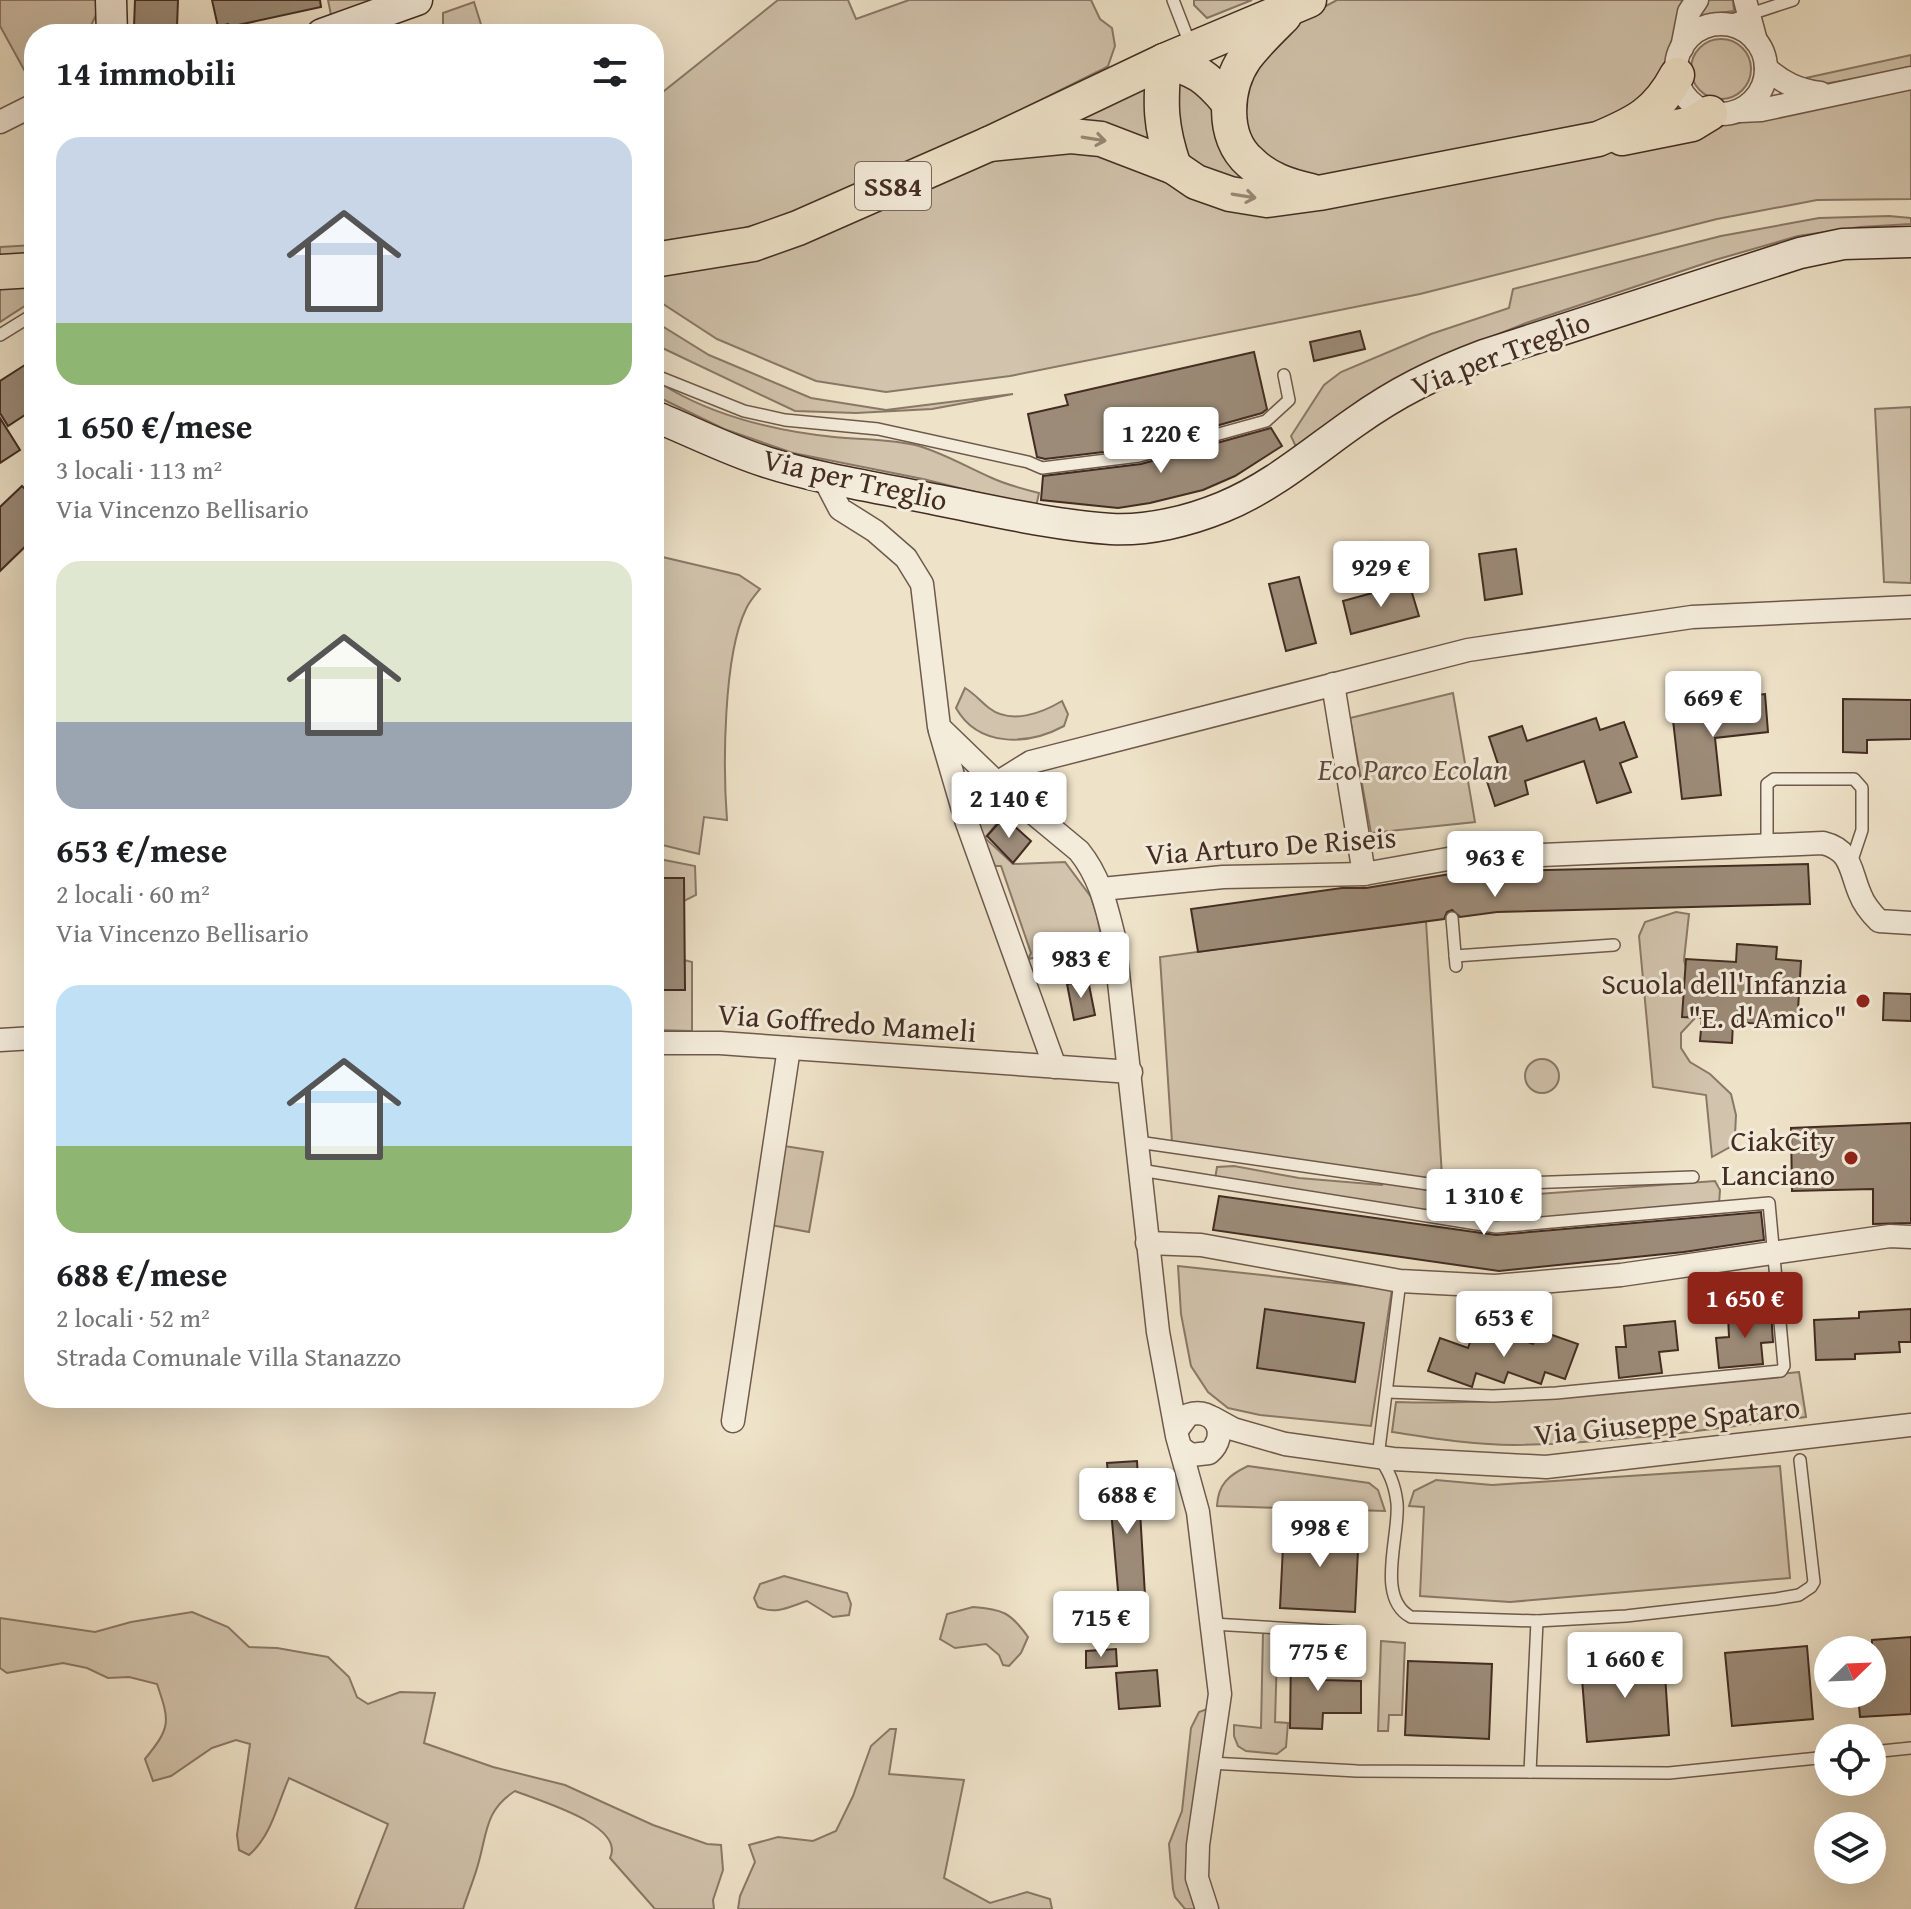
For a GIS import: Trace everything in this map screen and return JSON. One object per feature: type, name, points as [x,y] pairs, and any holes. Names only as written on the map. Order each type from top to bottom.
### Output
[{"type":"main road","points":[[111,0],[112,24]]},
{"type":"main road","points":[[352,24],[417,0]]},
{"type":"main road","points":[[1301,3],[1245,57],[1228,102],[1232,131],[1248,161],[1277,182],[1319,193]]},
{"type":"main road","name":"SS84","points":[[664,258],[753,244],[798,228],[989,144],[1178,55],[1301,3]]},
{"type":"main road","points":[[1174,167],[1163,136],[1160,106],[1178,55],[1211,81],[1228,102]]},
{"type":"main road","points":[[1598,139],[1633,124],[1651,112],[1667,94],[1679,62]]},
{"type":"main road","points":[[989,144],[1071,136],[1101,139],[1174,167],[1196,182],[1230,194],[1267,200],[1319,193],[1598,139],[1617,139],[1692,124],[1723,112]]},
{"type":"main road","name":"Via per Treglio","points":[[664,420],[765,462],[830,478],[1002,512],[1112,529],[1171,523],[1223,508],[1268,485],[1356,421],[1433,374],[1775,260],[1843,244],[1911,242]]},
{"type":"main road","points":[[0,272],[24,271]]},
{"type":"street","points":[[1697,0],[1689,12],[1679,62],[1680,85],[1692,103],[1723,112],[1761,110],[1911,78]]},
{"type":"street","points":[[1723,112],[1755,99],[1765,79],[1761,53],[1747,7]]},
{"type":"street","points":[[1679,62],[1696,32],[1717,25],[1738,28],[1781,81],[1797,89],[1829,95]]},
{"type":"street","points":[[0,122],[24,110]]},
{"type":"street","points":[[830,478],[829,488],[840,509],[882,537],[906,558],[922,584],[939,727],[966,820],[1055,1067]]},
{"type":"street","points":[[997,783],[1031,762],[1468,650],[1692,617],[1911,607]]},
{"type":"street","points":[[1333,684],[1364,874]]},
{"type":"street","points":[[939,727],[997,783],[1079,851],[1102,889],[1114,937],[1163,1361],[1198,1512],[1220,1694],[1198,1845],[1197,1878],[1207,1909]]},
{"type":"street","name":"Via Arturo De Riseis","points":[[1102,889],[1223,877],[1364,874],[1823,843],[1836,848],[1851,863]]},
{"type":"street","points":[[1851,863],[1863,902],[1879,921],[1911,923]]},
{"type":"street","points":[[0,1040],[24,1039]]},
{"type":"street","name":"Via Goffredo Mameli","points":[[664,1043],[720,1043],[1131,1072]]},
{"type":"street","points":[[733,1421],[789,1048]]},
{"type":"street","points":[[1147,1243],[1201,1245],[1400,1281],[1495,1286],[1621,1275],[1890,1236],[1911,1237]]},
{"type":"street","points":[[1163,1361],[1179,1386],[1210,1416],[1220,1435],[1202,1482],[1198,1512]]},
{"type":"street","points":[[1179,1439],[1188,1415],[1210,1416]]},
{"type":"street","name":"Via Giuseppe Spataro","points":[[1210,1416],[1233,1429],[1285,1444],[1378,1457],[1546,1467],[1911,1425]]},
{"type":"street","points":[[1179,1439],[1191,1455],[1211,1452]]},
{"type":"street","name":"Via Giuseppe Spataro","points":[[1211,1452],[1285,1444]]},
{"type":"lane","points":[[1173,0],[1178,55]]},
{"type":"lane","points":[[1717,25],[1747,7],[1790,1]]},
{"type":"lane","points":[[1761,53],[1760,36],[1767,15],[1790,1]]},
{"type":"lane","points":[[0,335],[24,320]]},
{"type":"lane","points":[[664,379],[744,411],[785,420],[878,429],[1028,462],[1042,468],[1139,456],[1266,421],[1289,400],[1284,375]]},
{"type":"lane","points":[[1767,846],[1767,784],[1774,779],[1854,779],[1862,788],[1862,830],[1851,863]]},
{"type":"lane","points":[[1452,918],[1456,961],[1614,945]]},
{"type":"lane","points":[[1138,1142],[1442,1186],[1693,1177]]},
{"type":"lane","points":[[1140,1170],[1496,1227],[1769,1203],[1784,1366],[1781,1371],[1556,1393],[1493,1396],[1387,1392]]},
{"type":"lane","points":[[1400,1281],[1378,1457],[1390,1471],[1397,1505],[1391,1584],[1395,1600],[1411,1617],[1537,1621],[1714,1608],[1807,1591],[1814,1582],[1800,1460]]},
{"type":"lane","points":[[1530,1772],[1537,1621]]},
{"type":"lane","points":[[1213,1624],[1346,1632]]},
{"type":"lane","points":[[1886,1751],[1911,1748]]},
{"type":"lane","points":[[1210,1763],[1357,1771],[1669,1773],[1814,1758]]},
{"type":"green space","points":[[0,0],[98,0],[92,24],[24,24],[24,70],[0,26]]},
{"type":"green space","points":[[328,0],[386,0],[331,15]]},
{"type":"green space","points":[[778,0],[848,0],[856,19],[909,0],[1091,0],[1100,19],[1112,28],[1115,46],[1108,66],[1101,70],[859,186],[759,224],[707,236],[664,241],[664,91]]},
{"type":"green space","points":[[1194,0],[1252,0],[1207,18],[1194,5]]},
{"type":"green space","points":[[1337,0],[1689,0],[1659,96],[1601,124],[1307,179],[1258,154],[1244,127],[1239,92],[1283,29]]},
{"type":"green space","points":[[1705,0],[1733,0],[1734,11],[1695,20]]},
{"type":"green space","points":[[474,2],[481,24],[443,24],[443,13]]},
{"type":"green space","points":[[1721,39],[1733,41],[1742,48],[1749,57],[1749,81],[1742,90],[1733,97],[1721,99],[1709,97],[1700,90],[1693,81],[1691,69],[1693,57],[1700,48],[1709,41]]},
{"type":"green space","points":[[1911,55],[1911,69],[1818,85],[1801,79]]},
{"type":"green space","points":[[1182,69],[1204,83],[1263,179],[1222,183],[1184,155],[1171,109]]},
{"type":"green space","points":[[1154,84],[1160,151],[1059,126]]},
{"type":"green space","points":[[1911,85],[1911,199],[1817,200],[1717,219],[1420,294],[1010,376],[886,392],[816,381],[717,339],[664,305],[664,270],[970,163],[1064,139],[1253,203],[1712,121],[1760,117]]},
{"type":"green space","points":[[1819,218],[1911,218],[1911,224],[1860,227],[1798,236],[1715,260],[1526,323],[1425,364],[1296,447],[1291,436],[1324,385],[1341,372],[1431,334],[1509,308],[1513,289],[1721,236]]},
{"type":"green space","points":[[24,246],[24,254],[0,255],[0,247]]},
{"type":"green space","points":[[24,284],[24,306],[0,322],[0,285]]},
{"type":"green space","points":[[664,327],[709,355],[811,398],[886,410],[1013,394],[932,409],[856,413],[795,411],[664,349]]},
{"type":"green space","points":[[664,385],[717,411],[764,425],[811,434],[919,446],[1015,487],[1039,493],[1036,507],[923,479],[793,453],[724,429],[664,400]]},
{"type":"green space","points":[[1911,407],[1911,583],[1884,582],[1875,409]]},
{"type":"green space","points":[[664,557],[739,575],[760,589],[746,609],[733,654],[726,713],[727,820],[704,817],[699,854],[664,845]]},
{"type":"green space","points":[[965,688],[989,708],[1007,716],[1036,713],[1062,701],[1068,714],[1064,726],[1050,733],[1019,739],[990,736],[965,721],[956,708]]},
{"type":"green space","name":"Eco Parco Ecolan","points":[[1453,693],[1475,822],[1371,833],[1350,718]]},
{"type":"green space","points":[[991,801],[1017,823],[1013,824],[1003,816],[985,838],[1013,864],[1065,862],[1091,897],[1107,966],[1068,963],[1057,966],[1053,954],[1028,959],[1031,953],[1001,866],[995,866],[969,802]]},
{"type":"green space","points":[[664,860],[695,866],[696,895],[684,901],[684,878],[664,878]]},
{"type":"green space","points":[[1676,912],[1689,914],[1684,960],[1697,1016],[1681,1033],[1681,1048],[1690,1062],[1710,1074],[1731,1094],[1736,1115],[1735,1135],[1730,1147],[1712,1157],[1706,1095],[1653,1087],[1639,936],[1645,922]]},
{"type":"green space","points":[[1426,921],[1443,1192],[1509,1196],[1715,1181],[1720,1190],[1719,1204],[1642,1212],[1484,1221],[1215,1179],[1217,1167],[1234,1166],[1299,1178],[1382,1185],[1386,1176],[1172,1142],[1160,957]]},
{"type":"green space","points":[[684,960],[692,962],[692,1031],[664,1030],[664,990],[684,990]]},
{"type":"green space","points":[[1542,1059],[1554,1064],[1559,1076],[1554,1088],[1542,1093],[1530,1088],[1525,1076],[1530,1064]]},
{"type":"green space","points":[[778,1145],[823,1152],[809,1232],[765,1224]]},
{"type":"green space","points":[[1178,1266],[1392,1289],[1371,1426],[1260,1415],[1228,1408],[1208,1392],[1191,1366],[1181,1314]]},
{"type":"green space","points":[[1799,1372],[1806,1417],[1660,1435],[1550,1444],[1483,1444],[1392,1432],[1396,1402],[1548,1398]]},
{"type":"green space","points":[[1248,1466],[1369,1483],[1378,1490],[1385,1511],[1217,1506],[1226,1481]]},
{"type":"green space","points":[[1780,1466],[1790,1578],[1510,1602],[1420,1596],[1424,1507],[1409,1506],[1414,1491],[1436,1480],[1492,1485]]},
{"type":"green space","points":[[784,1576],[847,1593],[851,1604],[849,1615],[833,1617],[807,1601],[777,1610],[758,1607],[754,1598],[760,1584]]},
{"type":"green space","points":[[973,1607],[1005,1614],[1028,1637],[1021,1653],[1009,1666],[1003,1665],[999,1655],[986,1644],[955,1648],[940,1639],[947,1614]]},
{"type":"green space","points":[[192,1612],[228,1627],[249,1647],[277,1648],[328,1657],[349,1677],[357,1697],[368,1704],[400,1692],[435,1693],[424,1743],[493,1767],[565,1785],[653,1825],[707,1844],[721,1845],[723,1870],[713,1900],[714,1909],[655,1909],[610,1858],[611,1846],[605,1835],[578,1816],[515,1791],[498,1805],[489,1822],[463,1909],[355,1909],[388,1824],[289,1778],[269,1829],[249,1855],[239,1850],[237,1835],[250,1744],[236,1740],[212,1748],[171,1776],[153,1781],[145,1759],[160,1739],[166,1724],[157,1684],[129,1677],[108,1678],[87,1668],[63,1663],[7,1673],[0,1668],[0,1618],[95,1632],[131,1622]]},
{"type":"green space","points":[[1263,1632],[1291,1633],[1291,1639],[1283,1639],[1282,1654],[1277,1654],[1275,1722],[1288,1723],[1286,1747],[1277,1754],[1246,1751],[1238,1746],[1234,1736],[1234,1725],[1261,1728]]},
{"type":"green space","points":[[1381,1641],[1405,1643],[1402,1715],[1389,1715],[1388,1731],[1378,1731]]},
{"type":"green space","points":[[1210,1708],[1197,1909],[1185,1909],[1175,1897],[1173,1889],[1169,1844],[1182,1811],[1191,1728],[1199,1712]]},
{"type":"green space","points":[[890,1729],[896,1729],[889,1774],[964,1780],[944,1878],[990,1903],[1027,1892],[1050,1899],[1052,1909],[738,1909],[740,1896],[755,1862],[749,1845],[778,1837],[813,1841],[836,1831],[871,1746]]},
{"type":"building","points":[[135,0],[178,0],[177,24],[134,24]]},
{"type":"building","points":[[212,0],[320,0],[321,7],[243,24],[217,24]]},
{"type":"building","points":[[1360,331],[1365,349],[1314,361],[1310,342]]},
{"type":"building","points":[[1254,352],[1267,409],[1262,413],[1137,448],[1045,459],[1037,457],[1028,414],[1068,405],[1065,395]]},
{"type":"building","points":[[24,366],[24,416],[8,426],[0,413],[0,381]]},
{"type":"building","points":[[0,418],[20,450],[0,463]]},
{"type":"building","points":[[1271,428],[1282,446],[1235,476],[1203,490],[1118,508],[1041,500],[1043,476],[1141,464]]},
{"type":"building","points":[[22,486],[24,488],[24,548],[0,571],[0,507]]},
{"type":"building","points":[[1516,549],[1522,594],[1485,600],[1479,554]]},
{"type":"building","points":[[1299,577],[1316,643],[1286,651],[1269,584]]},
{"type":"building","points":[[1409,583],[1419,616],[1351,634],[1343,601]]},
{"type":"building","points":[[1765,694],[1768,732],[1715,738],[1721,795],[1682,799],[1673,720],[1689,718],[1688,702]]},
{"type":"building","points":[[1843,699],[1911,700],[1911,739],[1867,740],[1867,753],[1843,752]]},
{"type":"building","points":[[1596,718],[1600,730],[1624,722],[1637,757],[1620,763],[1631,792],[1597,803],[1584,761],[1525,781],[1528,794],[1495,806],[1484,772],[1499,767],[1489,737],[1522,726],[1527,741]]},
{"type":"building","points":[[1004,817],[1031,841],[1013,863],[987,836]]},
{"type":"building","points":[[1808,864],[1810,904],[1497,912],[1460,917],[1452,910],[1447,912],[1444,919],[1198,952],[1191,909],[1342,888],[1366,888],[1462,872]]},
{"type":"building","points":[[664,878],[684,878],[685,990],[664,990]]},
{"type":"building","points":[[1737,944],[1777,947],[1776,959],[1801,961],[1797,1026],[1733,1022],[1732,1043],[1700,1041],[1702,1018],[1682,1017],[1686,959],[1736,962]]},
{"type":"building","points":[[1088,980],[1095,1015],[1074,1020],[1067,984]]},
{"type":"building","points":[[1884,993],[1911,994],[1911,1021],[1883,1020]]},
{"type":"building","name":"CiakCity Lanciano","points":[[1911,1123],[1911,1223],[1873,1224],[1873,1189],[1792,1191],[1791,1128]]},
{"type":"building","points":[[1219,1196],[1496,1235],[1761,1212],[1764,1240],[1684,1252],[1499,1271],[1213,1230]]},
{"type":"building","points":[[1265,1309],[1364,1323],[1355,1382],[1257,1368]]},
{"type":"building","points":[[1911,1309],[1911,1342],[1899,1342],[1900,1352],[1855,1354],[1855,1359],[1816,1360],[1814,1320],[1859,1318],[1859,1312]]},
{"type":"building","points":[[1771,1312],[1773,1342],[1761,1343],[1763,1364],[1719,1368],[1716,1338],[1729,1337],[1728,1316]]},
{"type":"building","points":[[1675,1321],[1678,1350],[1659,1352],[1662,1373],[1619,1378],[1616,1347],[1626,1347],[1624,1326]]},
{"type":"building","points":[[1538,1330],[1578,1344],[1565,1379],[1545,1372],[1541,1384],[1508,1372],[1504,1383],[1476,1373],[1472,1387],[1428,1371],[1440,1338],[1468,1348],[1473,1334],[1505,1345],[1509,1335],[1533,1344]]},
{"type":"building","points":[[1137,1461],[1146,1612],[1120,1614],[1107,1463]]},
{"type":"building","points":[[1284,1526],[1359,1530],[1355,1612],[1280,1608]]},
{"type":"building","points":[[1911,1637],[1911,1714],[1860,1717],[1859,1708],[1886,1708],[1886,1639]]},
{"type":"building","points":[[1807,1646],[1813,1719],[1732,1726],[1725,1653]]},
{"type":"building","points":[[1116,1649],[1117,1666],[1086,1668],[1086,1651]]},
{"type":"building","points":[[1291,1652],[1324,1654],[1323,1680],[1361,1681],[1361,1713],[1323,1713],[1322,1729],[1290,1728]]},
{"type":"building","points":[[1664,1659],[1669,1735],[1587,1742],[1581,1666]]},
{"type":"building","points":[[1408,1661],[1492,1664],[1489,1739],[1405,1735]]},
{"type":"building","points":[[1157,1670],[1160,1706],[1119,1709],[1116,1673]]},
{"type":"place","name":"Scuola dell'Infanzia \"E. d'Amico\"","points":[[1863,1001]]},
{"type":"place","name":"CiakCity Lanciano","points":[[1851,1158]]}]
